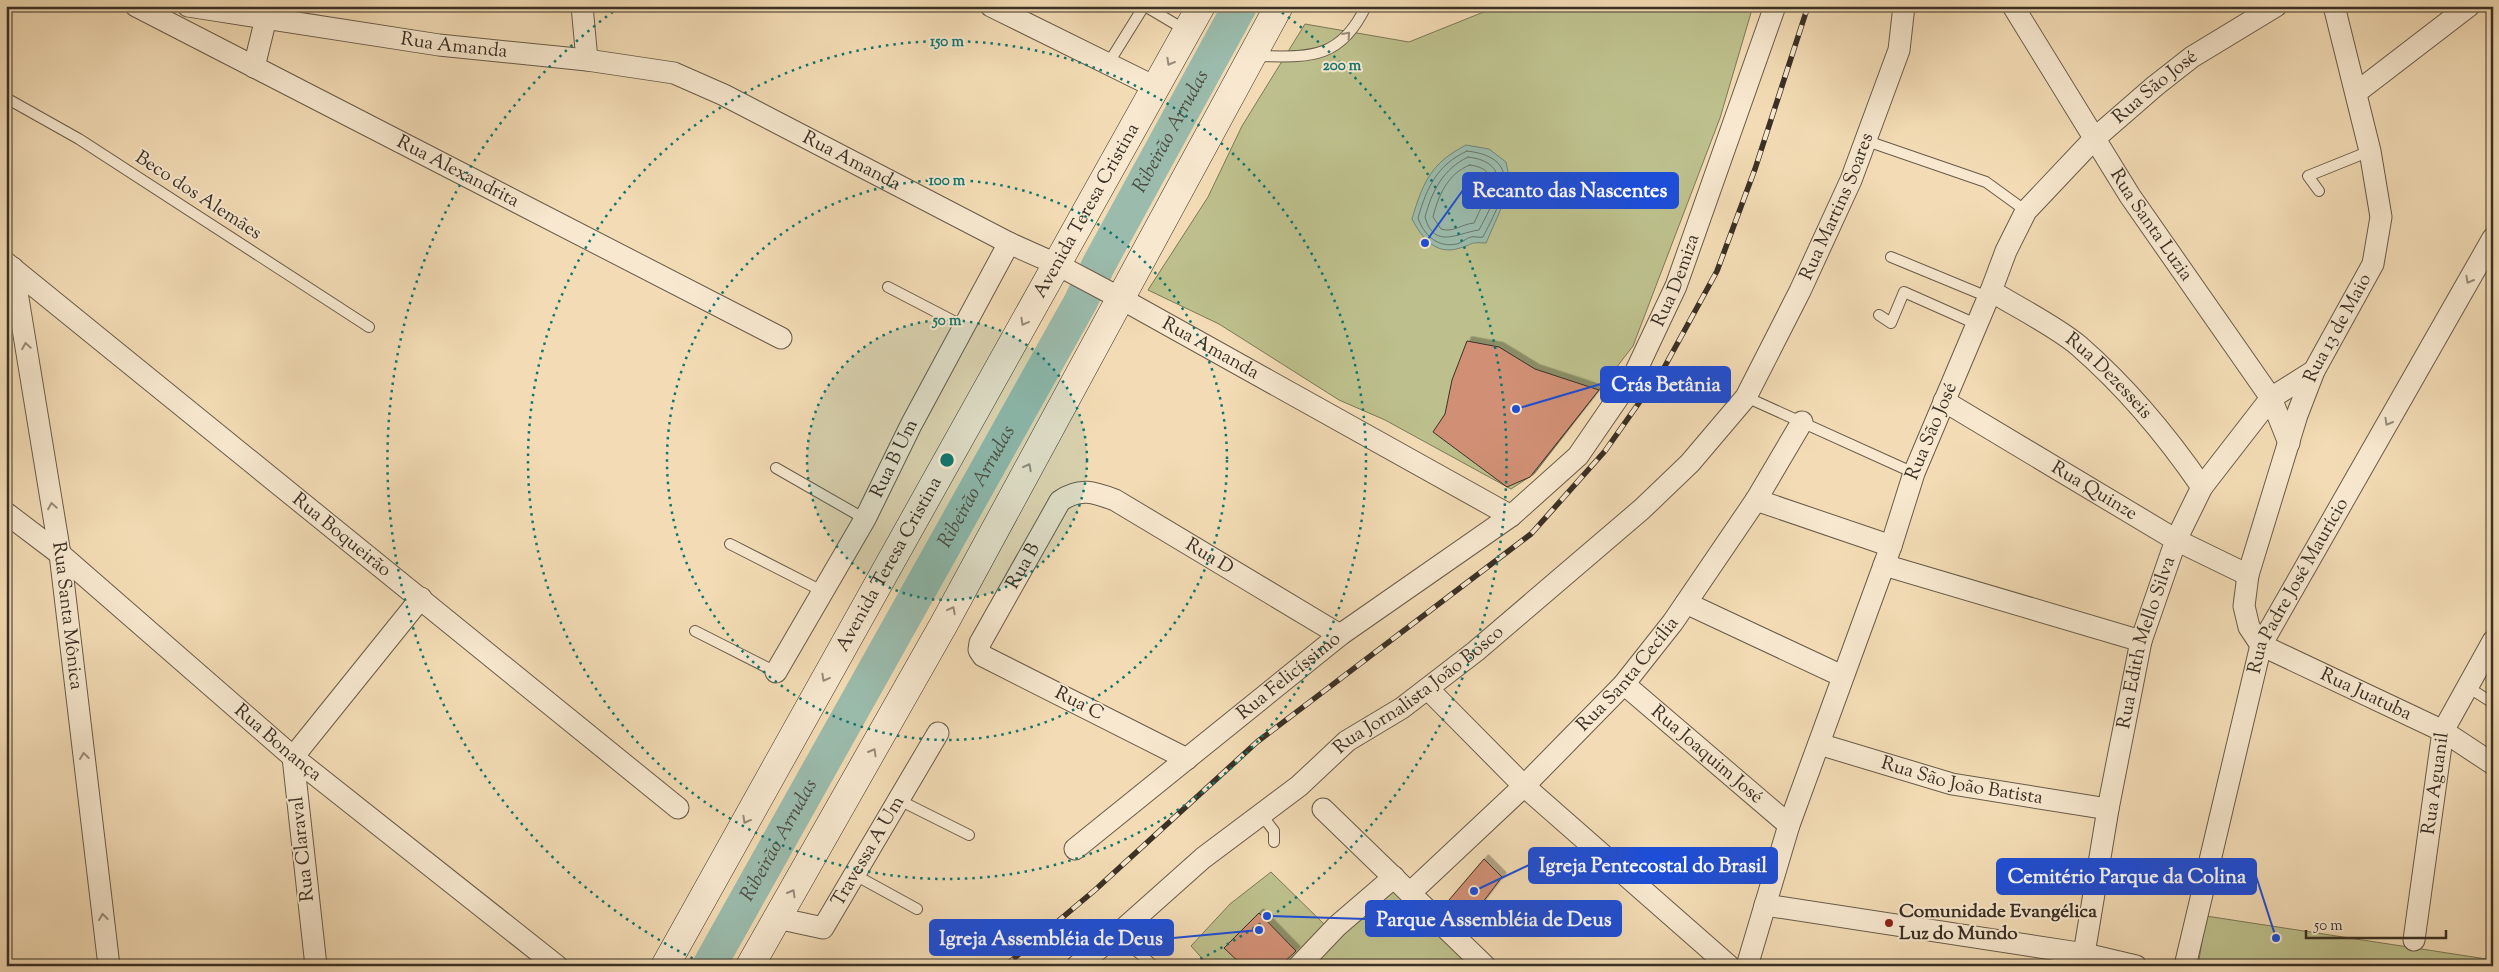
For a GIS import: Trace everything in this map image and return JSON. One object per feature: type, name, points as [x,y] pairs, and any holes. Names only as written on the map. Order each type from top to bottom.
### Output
[{"type":"main road","name":"Avenida Teresa Cristina","points":[[665,966],[1064,268],[1156,88],[1201,6]]},
{"type":"main road","points":[[750,966],[908,690],[1112,294],[1252,56],[1279,6]]},
{"type":"street","name":"Rua Alexandrita","points":[[136,6],[781,338]]},
{"type":"street","name":"Rua Amanda","points":[[188,6],[438,44],[586,60],[674,73],[724,95],[1009,243],[1064,268],[1511,516]]},
{"type":"street","points":[[582,6],[586,60]]},
{"type":"street","points":[[991,6],[1156,88]]},
{"type":"street","name":"Rua Demiza","points":[[1511,516],[1578,456],[1635,373],[1676,286],[1775,6]]},
{"type":"street","name":"Rua Martins Soares","points":[[1746,397],[1800,290],[1852,180],[1899,50],[1904,6]]},
{"type":"street","name":"Rua São José","points":[[1747,966],[1789,826],[1887,556],[1914,473],[1990,294],[2006,251],[2026,211],[2094,139],[2192,57],[2276,6]]},
{"type":"street","name":"Rua 13 de Maio","points":[[2261,645],[2249,626],[2244,606],[2248,575],[2314,371],[2373,264],[2381,217],[2370,151],[2357,92],[2334,6]]},
{"type":"street","points":[[2357,92],[2469,6]]},
{"type":"street","name":"Rua Santa Luzia","points":[[2022,10],[2094,139],[2130,196],[2271,398],[2289,444]]},
{"type":"street","points":[[254,67],[266,18]]},
{"type":"street","name":"Rua Padre José Maurício","points":[[2185,966],[2261,645],[2493,238]]},
{"type":"street","name":"Rua B Um","points":[[776,672],[865,519],[911,425],[1009,243]]},
{"type":"street","name":"Rua Santa Mônica","points":[[10,266],[60,554],[109,966]]},
{"type":"street","name":"Rua Boqueirão","points":[[10,266],[678,808]]},
{"type":"street","name":"Rua Dezesseis","points":[[1990,294],[2078,345],[2132,397],[2182,458],[2202,488]]},
{"type":"street","name":"Rua Edith Mello Silva","points":[[2083,960],[2108,809],[2141,642],[2176,540],[2202,488],[2271,398],[2314,371]]},
{"type":"street","name":"Rua Jornalista João Bosco","points":[[1077,966],[1120,932],[1203,858],[1299,786],[1347,741],[1428,689],[1476,651],[1642,509],[1690,462],[1746,397]]},
{"type":"street","name":"Rua Quinze","points":[[1944,401],[2176,540],[2248,575]]},
{"type":"street","name":"Rua Santa Cecília","points":[[1410,893],[1524,786],[1624,684],[1686,603],[1756,500],[1802,422]]},
{"type":"street","name":"Rua D","points":[[1072,493],[1095,492],[1115,500],[1340,635]]},
{"type":"street","name":"Rua B","points":[[980,643],[1060,501],[1072,493]]},
{"type":"street","points":[[1756,500],[1887,556],[2141,642]]},
{"type":"street","name":"Rua Bonança","points":[[6,513],[60,554],[293,757],[557,966]]},
{"type":"street","name":"Rua Felicíssimo","points":[[1075,849],[1340,635],[1511,516]]},
{"type":"street","points":[[293,757],[421,598]]},
{"type":"street","points":[[1686,603],[1842,676]]},
{"type":"street","name":"Rua Aguanil","points":[[2414,940],[2443,731],[2466,686],[2493,641]]},
{"type":"street","name":"Rua C","points":[[980,643],[979,650],[983,656],[1187,759]]},
{"type":"street","name":"Rua Juatuba","points":[[2261,645],[2443,731],[2493,764]]},
{"type":"street","name":"Rua Joaquim José","points":[[1624,684],[1789,826]]},
{"type":"street","points":[[1428,689],[1524,786],[1729,966]]},
{"type":"street","name":"Travessa A Um","points":[[777,918],[823,928],[938,733]]},
{"type":"street","name":"Rua São João Batista","points":[[1818,744],[1952,784],[2108,809]]},
{"type":"street","name":"Rua Claraval","points":[[293,757],[316,966]]},
{"type":"street","points":[[1323,810],[1483,965]]},
{"type":"street","points":[[1299,966],[1337,926],[1394,877]]},
{"type":"street","points":[[1765,906],[2083,960],[2136,966]]},
{"type":"lane","points":[[1108,64],[1144,6],[1187,32]]},
{"type":"lane","points":[[1252,56],[1305,57],[1326,50],[1340,42],[1353,29],[1359,22],[1366,6]]},
{"type":"lane","name":"Beco dos Alemães","points":[[6,98],[79,139],[369,327]]},
{"type":"lane","points":[[1867,141],[1986,182],[2026,211]]},
{"type":"lane","points":[[2319,191],[2308,176],[2370,151]]},
{"type":"lane","points":[[1891,257],[1990,294]]},
{"type":"lane","points":[[888,287],[965,327]]},
{"type":"lane","points":[[1879,315],[1891,323],[1904,292],[1976,324]]},
{"type":"lane","points":[[1746,397],[1914,473]]},
{"type":"lane","points":[[776,468],[865,519]]},
{"type":"lane","points":[[730,544],[824,592]]},
{"type":"lane","points":[[695,631],[776,672]]},
{"type":"lane","points":[[2466,686],[2493,704]]},
{"type":"lane","points":[[899,800],[969,835]]},
{"type":"lane","points":[[1261,814],[1274,831],[1274,842]]},
{"type":"lane","points":[[855,875],[917,909]]},
{"type":"lane","points":[[1120,932],[1133,948],[1154,966]]},
{"type":"green space","points":[[1490,6],[1753,6],[1720,118],[1633,346],[1534,474],[1511,489],[1385,420],[1339,400],[1219,324],[1148,290],[1208,197],[1242,126],[1305,24],[1409,42],[1491,9]]},
{"type":"green space","points":[[1271,872],[1327,927],[1290,966],[1209,966],[1191,946],[1230,904]]},
{"type":"green space","points":[[1394,885],[1477,966],[1307,966]]},
{"type":"green space","points":[[2206,916],[2493,960],[2493,966],[2198,966]]},
{"type":"water","points":[[1466,145],[1489,149],[1506,162],[1511,186],[1486,243],[1474,243],[1460,248],[1444,250],[1425,239],[1412,219],[1420,194],[1430,175],[1444,159]]},
{"type":"building","points":[[1467,341],[1499,347],[1535,369],[1599,390],[1530,477],[1507,487],[1433,432],[1445,414],[1452,380]]},
{"type":"building","points":[[1484,859],[1502,877],[1470,919],[1449,900]]},
{"type":"building","points":[[1259,913],[1296,951],[1280,966],[1243,966],[1224,948]]},
{"type":"waterway","name":"Ribeirão Arrudas","points":[[709,966],[1080,303],[1099,264],[1240,6]]},
{"type":"railway","points":[[1005,966],[1095,890],[1257,742],[1531,534],[1605,451],[1665,366],[1717,271],[1755,169],[1808,6]]},
{"type":"place","name":"Recanto das Nascentes","points":[[1425,243]]},
{"type":"place","name":"Crás Betânia","points":[[1516,409]]},
{"type":"place","name":"Igreja Pentecostal do Brasil","points":[[1474,891]]},
{"type":"place","name":"Parque Assembléia de Deus","points":[[1267,916]]},
{"type":"place","name":"Comunidade Evangélica Luz do Mundo","points":[[1889,923]]},
{"type":"place","name":"Igreja Assembléia de Deus","points":[[1259,930]]},
{"type":"place","name":"Cemitério Parque da Colina","points":[[2276,938]]}]
